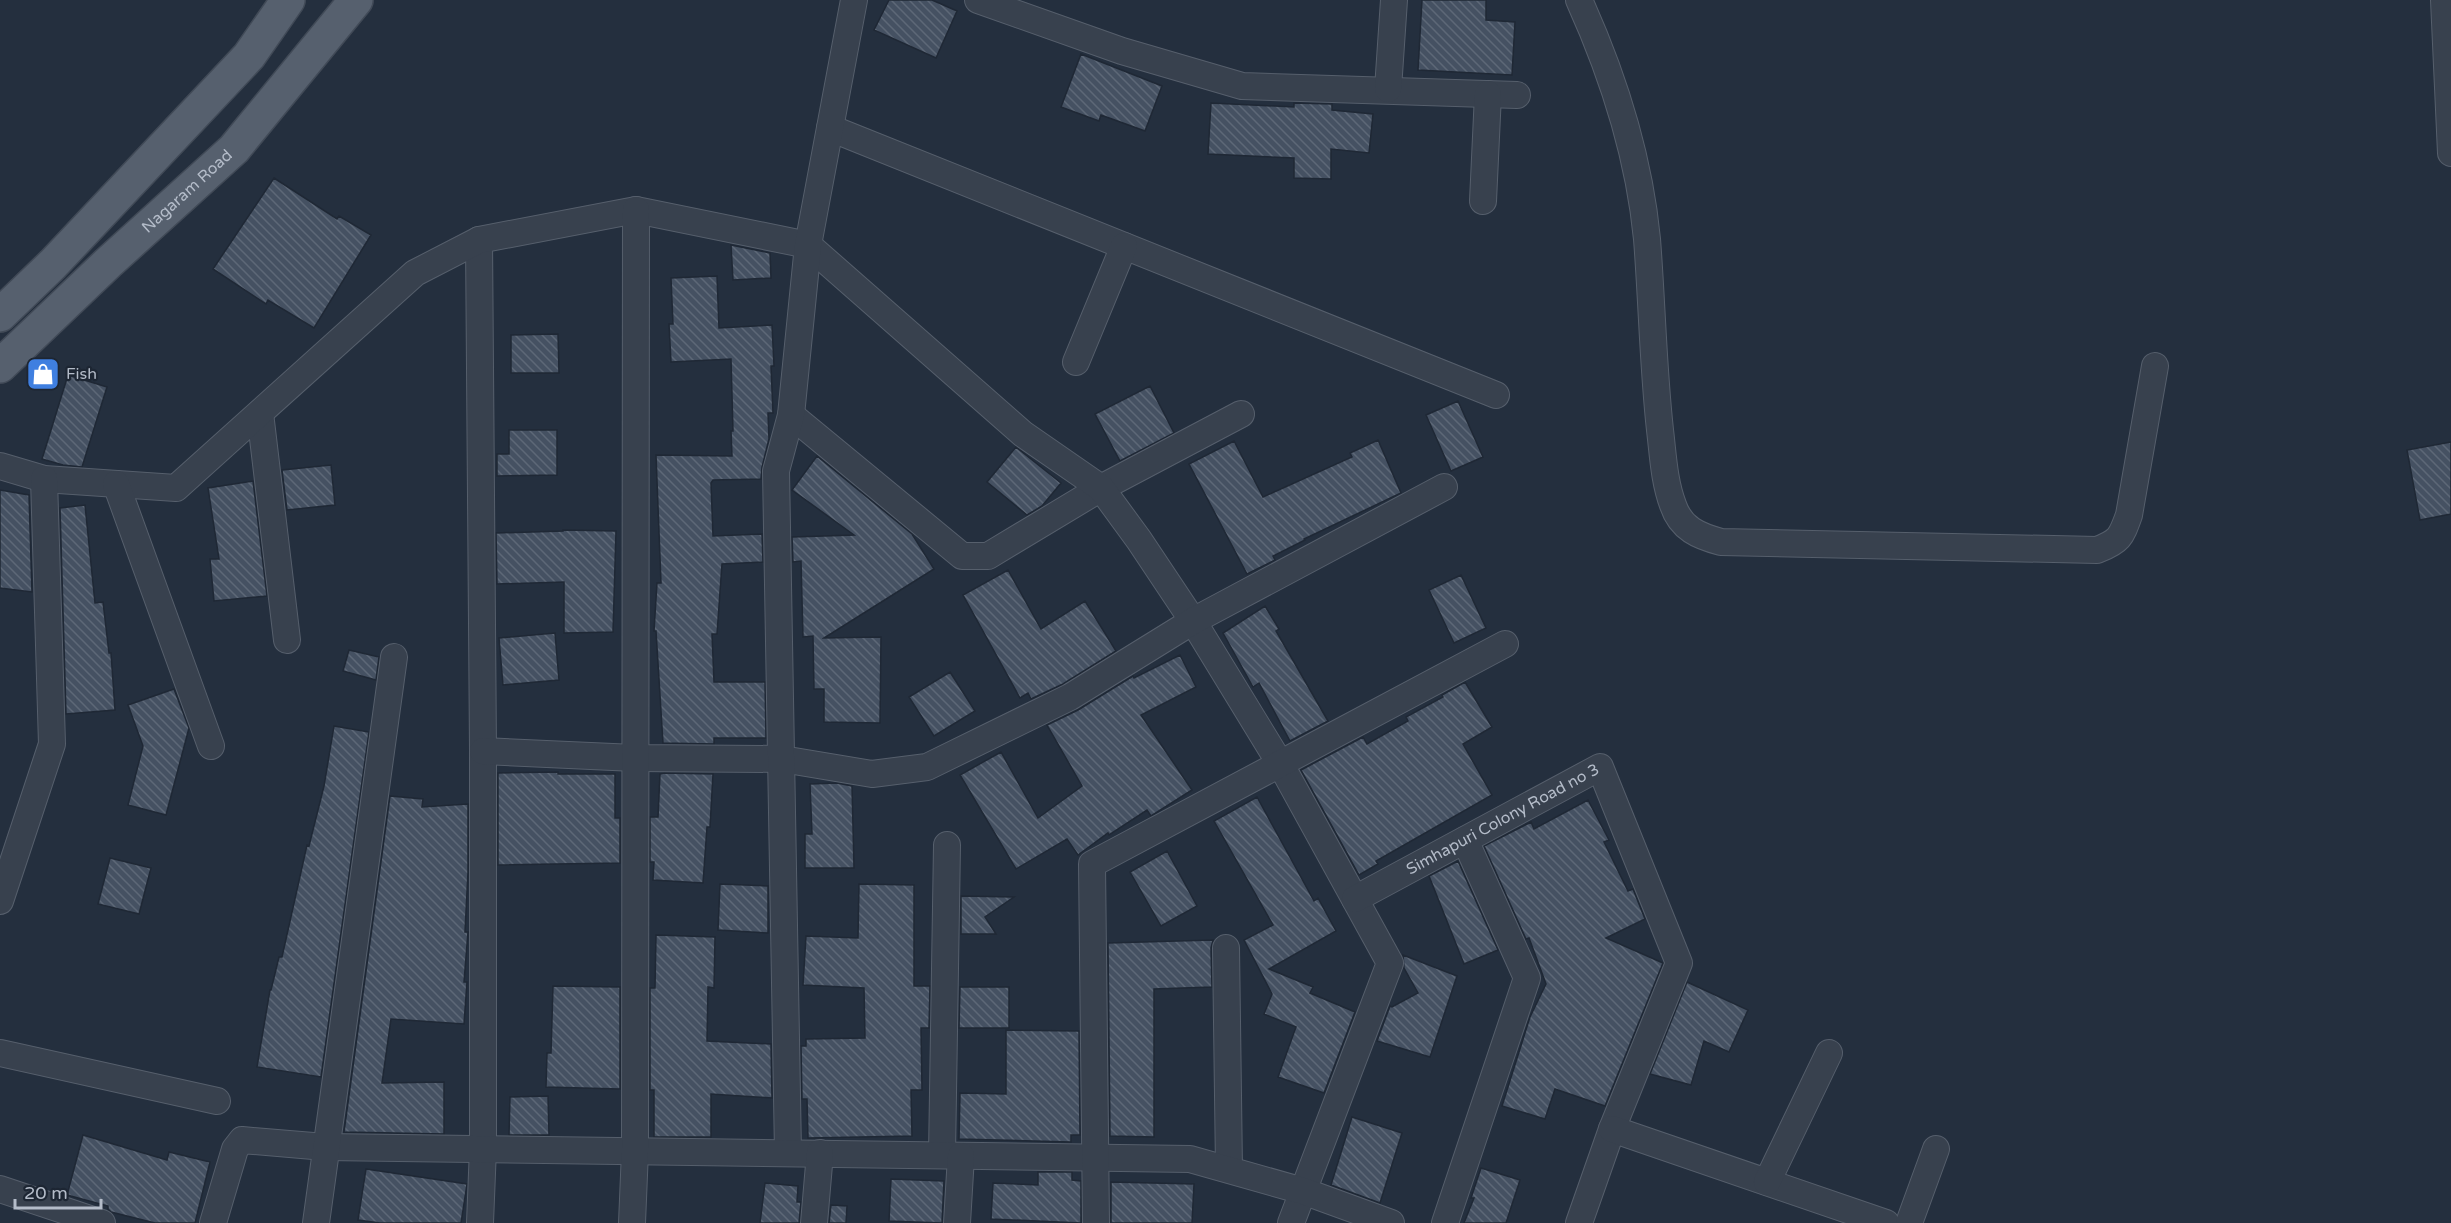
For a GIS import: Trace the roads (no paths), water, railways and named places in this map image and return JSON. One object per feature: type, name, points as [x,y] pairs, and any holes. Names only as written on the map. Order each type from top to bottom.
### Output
[{"type":"main road","points":[[0,315],[52,264],[249,56],[288,0]]},
{"type":"main road","name":"Nagaram Road","points":[[0,366],[234,149],[356,0]]},
{"type":"main road","points":[[52,264],[79,292]]},
{"type":"street","points":[[788,1153],[776,471],[791,415],[808,245],[854,0]]},
{"type":"street","points":[[978,0],[1122,51],[1242,86],[1517,95]]},
{"type":"street","points":[[1388,89],[1394,0]]},
{"type":"street","points":[[1579,0],[1609,70],[1634,158],[1646,237],[1658,413],[1666,484],[1674,508],[1685,525],[1698,536],[1721,542],[2097,550],[2114,544],[2122,536],[2129,515],[2155,366]]},
{"type":"street","points":[[2444,0],[2451,153]]},
{"type":"street","points":[[1483,201],[1488,94]]},
{"type":"street","points":[[830,128],[1496,395]]},
{"type":"street","points":[[632,1223],[635,1151],[636,210]]},
{"type":"street","points":[[0,466],[44,479],[176,488],[415,273],[479,240],[636,210],[808,245],[1023,434],[1101,488],[1193,621],[1281,765],[1390,963],[1291,1223]]},
{"type":"street","points":[[479,240],[483,751],[483,1148],[480,1223]]},
{"type":"street","points":[[1077,362],[1124,246]]},
{"type":"street","points":[[260,413],[286,640]]},
{"type":"street","points":[[791,415],[962,556],[988,556],[1101,488],[1241,414]]},
{"type":"street","points":[[0,901],[52,744],[44,479]]},
{"type":"street","points":[[116,484],[211,746]]},
{"type":"street","points":[[483,751],[635,758],[782,759],[872,774],[927,766],[1070,697],[1193,621],[1444,487]]},
{"type":"street","points":[[1096,1223],[1092,864],[1505,644]]},
{"type":"street","points":[[316,1223],[394,657]]},
{"type":"street","name":"Simhapuri Colony Road no 3","points":[[1355,899],[1600,767],[1679,963],[1612,1129],[1579,1223]]},
{"type":"street","points":[[1445,1223],[1527,978],[1465,840]]},
{"type":"street","points":[[948,845],[951,1155],[957,1223]]},
{"type":"street","points":[[1226,948],[1229,1169]]},
{"type":"street","points":[[0,1053],[217,1101]]},
{"type":"street","points":[[1767,1182],[1829,1053]]},
{"type":"street","points":[[1612,1129],[1886,1223]]},
{"type":"street","points":[[213,1223],[235,1149],[242,1140],[325,1147],[1190,1159],[1303,1191],[1391,1223]]},
{"type":"street","points":[[1909,1223],[1936,1149]]},
{"type":"street","points":[[814,1223],[820,1153]]},
{"type":"street","points":[[0,1189],[102,1223]]},
{"type":"place","name":"Fish","points":[[43,374]]}]
